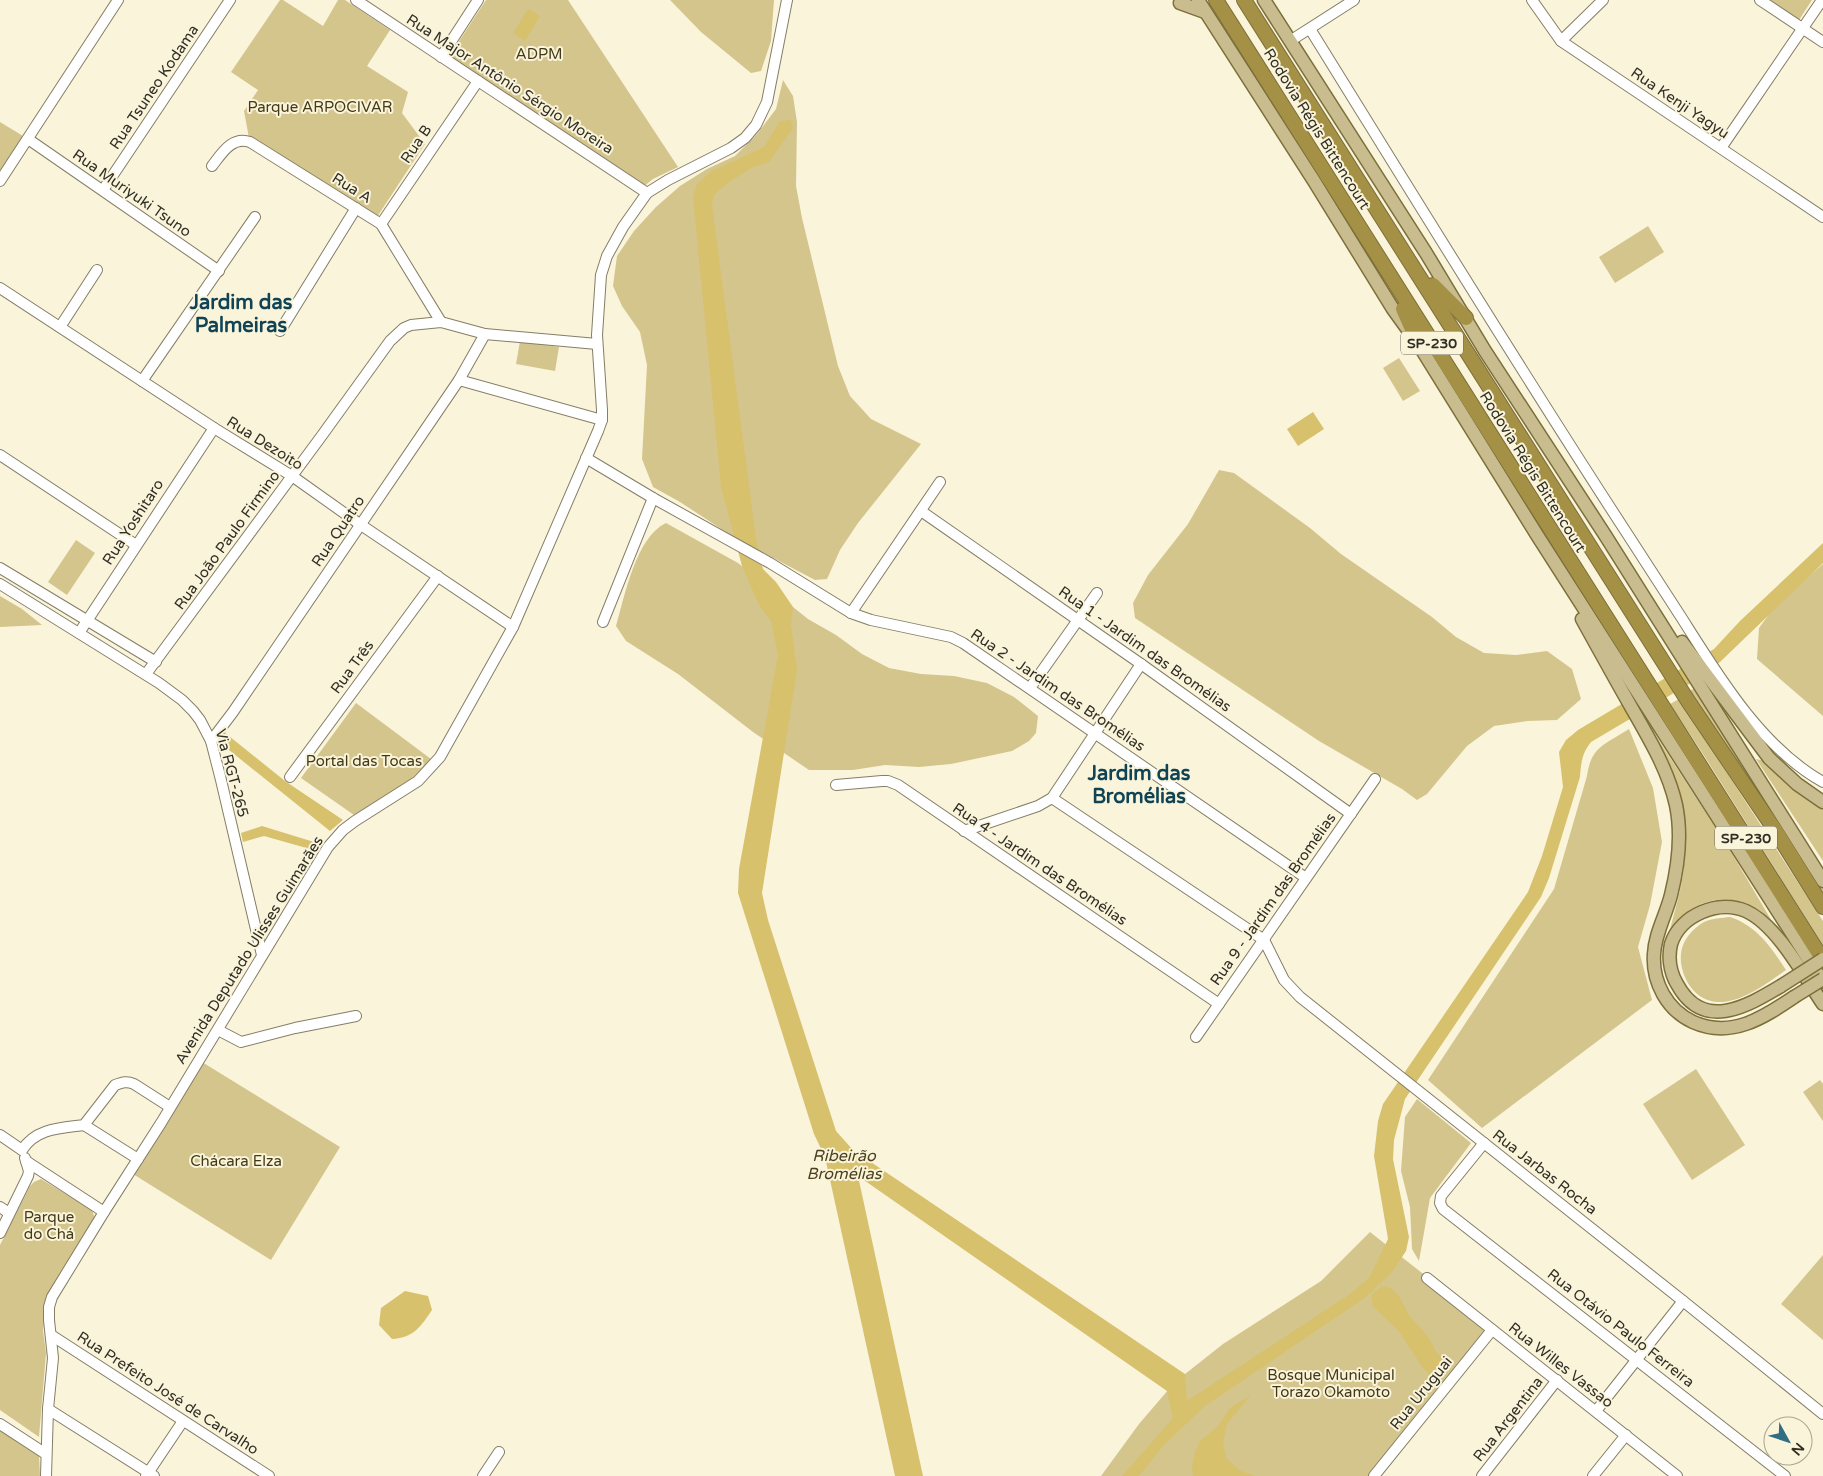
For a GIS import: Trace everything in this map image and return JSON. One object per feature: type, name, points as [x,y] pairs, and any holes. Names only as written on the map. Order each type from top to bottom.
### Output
[{"type":"highway","name":"Rodovia Régis Bittencourt","points":[[1216,0],[1384,267],[1663,720],[1823,960]]},
{"type":"highway","name":"Rodovia Régis Bittencourt","points":[[1244,0],[1688,701],[1775,830],[1823,906]]},
{"type":"highway","points":[[1384,267],[1418,346]]},
{"type":"highway","points":[[1416,269],[1466,318]]},
{"type":"main road","points":[[1198,0],[1314,181],[1392,309],[1418,346],[1537,535],[1644,689]]},
{"type":"main road","points":[[1264,0],[1466,318],[1485,351],[1605,535],[1713,685],[1769,758],[1797,784],[1823,802]]},
{"type":"main road","points":[[1180,3],[1205,12]]},
{"type":"main road","points":[[1537,535],[1657,753],[1670,783],[1680,826],[1671,895],[1654,953],[1655,974],[1662,992],[1673,1009],[1705,1027],[1742,1026],[1760,1019],[1823,980],[1663,720]]},
{"type":"main road","points":[[1713,685],[1823,880]]},
{"type":"main road","points":[[1823,960],[1781,986],[1743,1007],[1715,1012],[1704,1010],[1682,993],[1674,978],[1669,961],[1672,944],[1678,931],[1701,912],[1712,908],[1732,907],[1747,912],[1772,932],[1782,943],[1823,1004]]},
{"type":"street","points":[[0,181],[118,0]]},
{"type":"street","name":"Rua Tsuneo Kodama","points":[[102,190],[230,0]]},
{"type":"street","name":"Rua Major Antônio Sérgio Moreira","points":[[356,0],[647,193]]},
{"type":"street","points":[[441,57],[478,0]]},
{"type":"street","name":"Avenida Deputado Ulisses Guimarães","points":[[46,1476],[48,1409],[53,1358],[49,1307],[52,1297],[218,1030],[333,840],[354,821],[418,781],[440,758],[513,627],[602,420],[597,344],[601,275],[604,265],[623,227],[647,193],[668,180],[731,148],[745,138],[756,125],[767,102],[787,0]]},
{"type":"street","points":[[1290,41],[1354,0]]},
{"type":"street","name":"Rua Kenji Yagyu","points":[[1532,0],[1560,41],[1823,217]]},
{"type":"street","points":[[1560,41],[1603,0]]},
{"type":"street","points":[[1760,0],[1823,42]]},
{"type":"street","points":[[1721,148],[1822,0]]},
{"type":"street","points":[[1310,29],[1594,483],[1693,656]]},
{"type":"street","name":"Rua B","points":[[381,224],[478,81]]},
{"type":"street","name":"Rua Muriyuki Tsuno","points":[[28,139],[218,271]]},
{"type":"street","name":"Rua A","points":[[212,166],[227,147],[240,140],[245,140],[256,145],[381,224],[441,322]]},
{"type":"street","points":[[280,330],[356,208]]},
{"type":"street","points":[[142,381],[255,218]]},
{"type":"street","points":[[60,327],[97,270]]},
{"type":"street","name":"Rua Dezoito","points":[[0,288],[214,428],[292,476],[361,525],[513,627]]},
{"type":"street","points":[[441,322],[485,334],[597,344]]},
{"type":"street","name":"Rua João Paulo Firmino","points":[[146,674],[390,340],[410,325],[441,322]]},
{"type":"street","name":"Rua Quatro","points":[[211,741],[233,712],[361,525],[458,380],[485,334]]},
{"type":"street","points":[[458,380],[602,420]]},
{"type":"street","name":"Rua Yoshitaro","points":[[79,633],[214,428]]},
{"type":"street","points":[[0,455],[136,545]]},
{"type":"street","name":"Rua 2 - Jardim das Bromélias","points":[[586,458],[652,498],[770,563],[851,613],[870,620],[951,637],[963,643],[1306,878]]},
{"type":"street","points":[[851,613],[940,482]]},
{"type":"street","points":[[603,622],[652,498]]},
{"type":"street","name":"Rua 1 - Jardim das Bromélias","points":[[921,511],[1142,664],[1351,814]]},
{"type":"street","points":[[0,568],[156,662]]},
{"type":"street","name":"Rua Três","points":[[290,777],[438,576]]},
{"type":"street","name":"Via RGT-265","points":[[0,584],[146,674],[170,691],[200,720],[211,741],[222,780],[262,955]]},
{"type":"street","points":[[1030,688],[1097,593]]},
{"type":"street","points":[[964,831],[1038,806],[1052,798],[1142,664]]},
{"type":"street","points":[[1713,685],[1794,763],[1823,782]]},
{"type":"street","name":"Rua 9 - Jardim das Bromélias","points":[[1196,1037],[1376,779]]},
{"type":"street","name":"Rua 4 - Jardim das Bromélias","points":[[836,785],[875,781],[893,782],[1218,1004]]},
{"type":"street","points":[[1052,798],[1264,940]]},
{"type":"street","name":"Rua Jarbas Rocha","points":[[1264,940],[1281,974],[1294,991],[1823,1414]]},
{"type":"street","points":[[218,1030],[241,1042],[295,1028],[356,1016]]},
{"type":"street","points":[[84,1125],[116,1085],[122,1082],[128,1081],[170,1107]]},
{"type":"street","points":[[22,1150],[30,1140],[38,1135],[54,1129],[84,1125],[138,1158]]},
{"type":"street","points":[[0,1136],[22,1150],[28,1176],[0,1233]]},
{"type":"street","name":"Rua Otávio Paulo Ferreira","points":[[1484,1143],[1441,1196],[1440,1203],[1448,1213],[1785,1476]]},
{"type":"street","points":[[26,1161],[104,1212]]},
{"type":"street","points":[[0,1207],[9,1213]]},
{"type":"street","name":"Rua Willes Vassao","points":[[1427,1278],[1677,1476]]},
{"type":"street","points":[[1596,1411],[1683,1301]]},
{"type":"street","name":"Rua Uruguai","points":[[1374,1476],[1492,1330]]},
{"type":"street","name":"Rua Prefeito José de Carvalho","points":[[51,1335],[269,1476]]},
{"type":"street","name":"Rua Argentina","points":[[1482,1476],[1557,1380]]},
{"type":"street","points":[[48,1409],[149,1475],[183,1421]]},
{"type":"street","points":[[0,1424],[46,1454]]},
{"type":"street","points":[[1593,1476],[1626,1435]]},
{"type":"street","points":[[483,1476],[499,1452]]},
{"type":"green space","name":"Parque ARPOCIVAR","points":[[280,0],[283,0],[323,26],[338,0],[345,0],[390,30],[367,66],[408,92],[402,113],[425,144],[377,217],[249,138],[244,111],[258,90],[231,72]]},
{"type":"green space","name":"ADPM","points":[[486,0],[568,0],[678,167],[653,179],[643,187],[448,58]]},
{"type":"green space","points":[[670,0],[774,0],[771,41],[761,71],[751,73],[701,32]]},
{"type":"green space","points":[[1769,0],[1812,0],[1799,20]]},
{"type":"green space","points":[[783,80],[793,96],[797,122],[796,186],[802,218],[838,366],[850,396],[871,419],[921,444],[858,523],[840,550],[827,579],[815,580],[732,536],[653,487],[642,459],[647,365],[640,332],[622,306],[613,286],[617,256],[634,231],[656,207],[680,186],[707,169],[735,156],[757,134],[776,109]]},
{"type":"green space","points":[[0,122],[23,136],[0,171]]},
{"type":"green space","points":[[1648,226],[1664,252],[1615,283],[1599,257]]},
{"type":"green space","points":[[520,341],[559,347],[555,371],[516,364]]},
{"type":"green space","points":[[1399,358],[1420,391],[1403,401],[1383,368]]},
{"type":"green space","points":[[1219,470],[1234,473],[1310,528],[1341,554],[1432,617],[1456,637],[1484,653],[1516,655],[1547,651],[1572,669],[1581,699],[1557,720],[1527,721],[1494,726],[1467,746],[1427,794],[1417,800],[1402,789],[1319,741],[1135,618],[1133,603],[1148,575],[1188,524]]},
{"type":"green space","points":[[666,523],[738,563],[808,619],[836,635],[862,654],[889,668],[921,674],[954,676],[987,683],[1014,697],[1038,716],[1036,733],[1029,741],[1012,751],[951,764],[919,767],[885,765],[853,770],[809,770],[753,732],[678,674],[626,641],[616,626],[628,583],[639,554],[656,530]]},
{"type":"green space","points":[[76,540],[95,553],[67,595],[48,582]]},
{"type":"green space","points":[[1823,564],[1823,716],[1757,659],[1759,628],[1777,603]]},
{"type":"green space","points":[[0,596],[22,609],[42,625],[0,627]]},
{"type":"green space","points":[[1696,687],[1823,886],[1823,901],[1690,691]]},
{"type":"green space","points":[[1679,699],[1823,921],[1823,945],[1670,704]]},
{"type":"green space","name":"Portal das Tocas","points":[[356,703],[431,759],[405,783],[354,815],[301,778]]},
{"type":"green space","points":[[1629,729],[1653,788],[1662,842],[1650,905],[1638,947],[1652,1000],[1482,1128],[1428,1080],[1554,889],[1592,758],[1601,747]]},
{"type":"green space","points":[[1654,733],[1728,847],[1773,923],[1761,911],[1750,905],[1740,901],[1718,900],[1708,902],[1689,911],[1679,920],[1669,934],[1683,875],[1684,831],[1673,781]]},
{"type":"green space","points":[[1756,759],[1765,761],[1823,808],[1823,861]]},
{"type":"green space","points":[[1730,917],[1740,921],[1756,932],[1769,945],[1786,970],[1745,996],[1717,1002],[1700,996],[1688,983],[1681,966],[1682,948],[1688,936],[1704,922]]},
{"type":"green space","name":"Chácara Elza","points":[[202,1062],[340,1147],[271,1260],[133,1174]]},
{"type":"green space","points":[[1696,1069],[1745,1145],[1692,1180],[1643,1104]]},
{"type":"green space","points":[[1820,1080],[1823,1084],[1823,1121],[1803,1092]]},
{"type":"green space","points":[[1417,1099],[1471,1143],[1430,1198],[1419,1261],[1412,1249],[1410,1207],[1401,1171],[1405,1117]]},
{"type":"green space","name":"Parque do Chá","points":[[41,1179],[92,1210],[95,1219],[47,1296],[43,1330],[46,1353],[39,1437],[0,1410],[0,1245],[30,1186]]},
{"type":"green space","name":"Bosque Municipal Torazo Okamoto","points":[[1370,1232],[1493,1329],[1376,1476],[1101,1476],[1139,1424],[1175,1382],[1223,1344],[1321,1281]]},
{"type":"green space","points":[[1823,1255],[1823,1340],[1781,1304]]},
{"type":"green space","points":[[0,1429],[39,1455],[40,1476],[0,1476]]},
{"type":"water","points":[[528,9],[540,16],[525,41],[513,33]]},
{"type":"water","name":"Ribeirão Bromélias","points":[[791,120],[793,128],[769,162],[751,168],[728,183],[714,195],[712,205],[756,538],[763,569],[776,582],[793,607],[791,625],[797,670],[762,893],[768,920],[836,1131],[853,1150],[1185,1374],[1187,1401],[1350,1294],[1369,1278],[1388,1239],[1374,1156],[1378,1121],[1383,1104],[1528,892],[1542,856],[1563,787],[1559,752],[1566,740],[1578,730],[1714,649],[1740,621],[1823,543],[1823,563],[1720,662],[1689,684],[1591,742],[1588,746],[1582,758],[1580,777],[1549,878],[1541,897],[1405,1099],[1394,1140],[1393,1159],[1409,1237],[1406,1251],[1393,1271],[1366,1297],[1205,1406],[1164,1445],[1139,1476],[1122,1476],[1173,1418],[1167,1391],[858,1176],[923,1476],[895,1476],[825,1157],[814,1134],[738,893],[739,869],[778,655],[771,621],[759,605],[742,566],[721,487],[693,197],[697,184],[712,171],[764,147],[780,121]]},
{"type":"water","points":[[1313,412],[1324,429],[1298,446],[1287,429]]},
{"type":"water","points":[[224,732],[285,781],[343,820],[330,831],[219,742]]},
{"type":"water","points":[[262,826],[314,842],[310,849],[264,836],[243,842],[241,833]]},
{"type":"water","points":[[1382,1286],[1391,1288],[1399,1296],[1410,1317],[1430,1340],[1436,1352],[1442,1358],[1439,1371],[1430,1375],[1423,1368],[1398,1330],[1373,1307],[1371,1295]]},
{"type":"water","points":[[405,1291],[428,1296],[432,1310],[420,1326],[411,1334],[392,1339],[379,1325],[381,1308]]},
{"type":"water","points":[[1251,1395],[1227,1424],[1223,1442],[1226,1458],[1241,1471],[1256,1476],[1193,1476],[1192,1468],[1195,1452],[1200,1441],[1218,1426],[1230,1408]]},
{"type":"district","name":"Jardim das Palmeiras","points":[[241,314]]},
{"type":"district","name":"Jardim das Bromélias","points":[[1139,786]]}]
